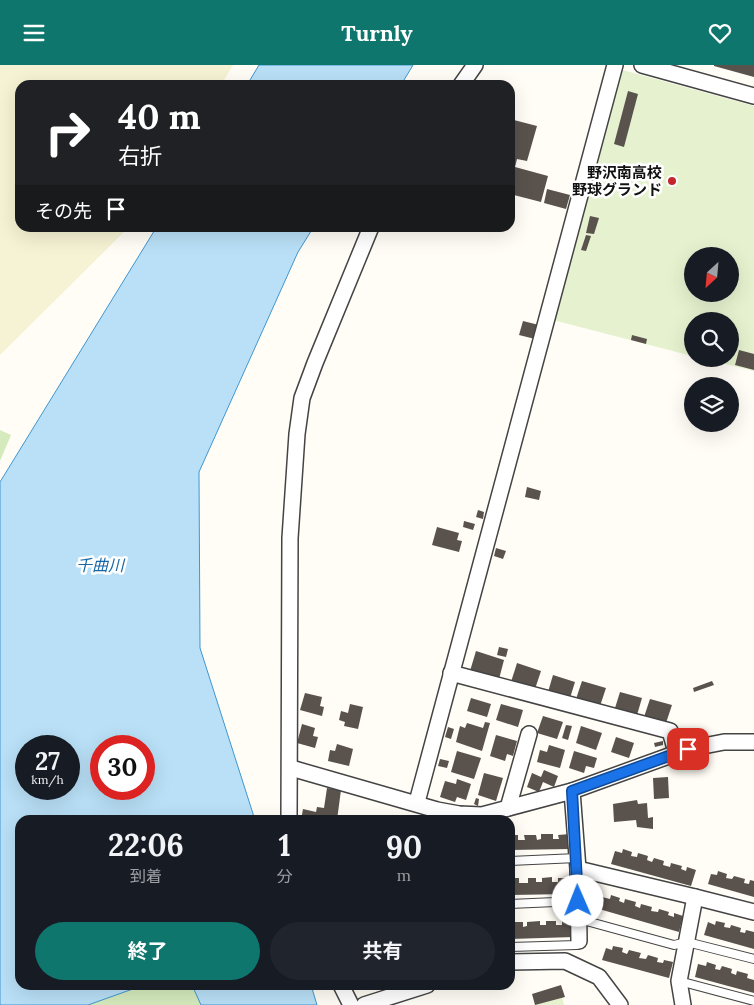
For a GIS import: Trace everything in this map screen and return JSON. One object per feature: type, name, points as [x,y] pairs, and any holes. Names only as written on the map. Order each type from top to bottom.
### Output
[{"type":"street","points":[[464,80],[475,65]]},
{"type":"street","points":[[417,803],[615,65]]},
{"type":"street","points":[[642,65],[754,96]]},
{"type":"street","points":[[290,815],[290,538],[297,434],[302,398],[308,381],[369,232]]},
{"type":"street","points":[[451,673],[670,731],[676,752]]},
{"type":"street","points":[[508,807],[528,734]]},
{"type":"street","points":[[487,815],[508,807],[572,791],[676,752],[724,742],[754,742]]},
{"type":"street","points":[[291,768],[437,810],[467,815]]},
{"type":"street","points":[[572,791],[577,863],[579,941]]},
{"type":"street","points":[[577,863],[754,912]]},
{"type":"street","points":[[683,1005],[679,981],[695,897]]},
{"type":"street","points":[[515,962],[565,961],[599,977],[620,1005]]},
{"type":"street","points":[[344,990],[351,1005]]},
{"type":"street","points":[[364,1005],[411,990]]},
{"type":"lane","points":[[515,861],[577,863]]},
{"type":"lane","points":[[515,904],[578,901]]},
{"type":"lane","points":[[579,919],[674,945],[687,942],[754,959]]},
{"type":"lane","points":[[515,947],[577,945],[579,941]]},
{"type":"lane","points":[[679,981],[754,1001]]},
{"type":"shaded area","points":[[0,65],[233,65],[224,80],[15,80],[15,232],[124,232],[0,355]]},
{"type":"green space","name":"野沢南高校 野球グランド","points":[[619,69],[754,106],[754,371],[738,367],[739,312],[684,312],[684,354],[553,320]]},
{"type":"green space","points":[[0,430],[11,435],[0,461]]},
{"type":"green space","points":[[130,990],[194,990],[201,1005],[88,1005]]},
{"type":"green space","points":[[562,997],[564,1005],[535,1005]]},
{"type":"water","points":[[259,65],[413,65],[404,80],[250,80]]},
{"type":"water","name":"千曲川","points":[[154,232],[310,232],[298,252],[199,472],[200,648],[253,815],[15,815],[15,990],[130,990],[88,1005],[0,1005],[0,482]]},
{"type":"water","points":[[194,990],[312,990],[317,1005],[201,1005]]},
{"type":"building","points":[[754,65],[754,77],[714,66]]},
{"type":"building","points":[[628,91],[638,94],[624,147],[614,144]]},
{"type":"building","points":[[515,120],[537,126],[527,161],[517,159],[515,167]]},
{"type":"building","points":[[515,167],[548,176],[541,202],[515,195]]},
{"type":"building","points":[[547,189],[570,195],[566,209],[544,203]]},
{"type":"building","points":[[590,216],[599,218],[594,234],[586,233]]},
{"type":"building","points":[[586,235],[591,236],[586,251],[581,250]]},
{"type":"building","points":[[523,321],[539,325],[535,339],[519,335]]},
{"type":"building","points":[[632,335],[647,339],[646,344],[631,340]]},
{"type":"building","points":[[739,350],[754,354],[754,370],[739,366]]},
{"type":"building","points":[[527,487],[541,491],[539,500],[525,497]]},
{"type":"building","points":[[478,510],[484,512],[483,519],[476,517]]},
{"type":"building","points":[[464,521],[475,524],[473,530],[463,527]]},
{"type":"building","points":[[437,527],[459,533],[457,540],[462,541],[459,552],[432,545]]},
{"type":"building","points":[[496,548],[506,551],[503,559],[494,556]]},
{"type":"building","points":[[499,647],[508,649],[506,657],[497,655]]},
{"type":"building","points":[[476,651],[504,660],[499,679],[470,671]]},
{"type":"building","points":[[517,663],[541,671],[535,689],[511,682]]},
{"type":"building","points":[[553,675],[575,682],[570,698],[548,692]]},
{"type":"building","points":[[582,681],[606,688],[600,706],[576,699]]},
{"type":"building","points":[[712,681],[714,685],[694,692],[693,688]]},
{"type":"building","points":[[620,692],[642,698],[637,715],[615,708]]},
{"type":"building","points":[[305,693],[322,697],[320,706],[324,707],[322,716],[300,710]]},
{"type":"building","points":[[471,698],[491,704],[487,717],[467,711]]},
{"type":"building","points":[[650,699],[672,705],[666,723],[644,717]]},
{"type":"building","points":[[350,704],[363,707],[358,729],[344,726],[345,722],[339,720],[341,711],[348,713]]},
{"type":"building","points":[[501,704],[523,710],[518,727],[496,720]]},
{"type":"building","points":[[543,716],[563,722],[557,739],[537,733]]},
{"type":"building","points":[[485,722],[490,723],[482,751],[456,742],[460,726],[465,728],[467,723],[483,728]]},
{"type":"building","points":[[302,724],[315,728],[313,736],[318,737],[315,748],[297,743]]},
{"type":"building","points":[[566,725],[572,726],[568,740],[562,738]]},
{"type":"building","points":[[581,726],[602,733],[596,750],[576,743]]},
{"type":"building","points":[[448,727],[454,729],[451,739],[445,737]]},
{"type":"building","points":[[496,735],[517,741],[513,756],[507,754],[505,761],[490,756]]},
{"type":"building","points":[[616,737],[634,743],[629,758],[611,752]]},
{"type":"building","points":[[663,741],[663,745],[655,747],[654,743]]},
{"type":"building","points":[[337,744],[353,749],[349,766],[328,761],[330,750],[335,751]]},
{"type":"building","points":[[549,745],[565,750],[560,768],[537,762],[540,750],[547,752]]},
{"type":"building","points":[[457,751],[481,758],[474,779],[451,772]]},
{"type":"building","points":[[574,751],[597,758],[594,768],[586,766],[584,773],[569,768]]},
{"type":"building","points":[[440,759],[449,761],[447,768],[438,766]]},
{"type":"building","points":[[544,770],[558,776],[554,787],[543,782],[539,792],[527,787],[532,773],[541,777]]},
{"type":"building","points":[[484,773],[503,778],[496,801],[478,795]]},
{"type":"building","points":[[668,777],[669,798],[654,799],[653,778]]},
{"type":"building","points":[[457,779],[471,784],[466,800],[457,797],[455,802],[440,797],[445,781],[456,784]]},
{"type":"building","points":[[327,788],[341,790],[338,815],[302,815],[303,809],[316,812],[317,807],[324,808]]},
{"type":"building","points":[[476,798],[479,799],[478,806],[474,804]]},
{"type":"building","points":[[637,800],[638,804],[647,803],[648,818],[653,817],[653,829],[637,827],[636,820],[614,822],[613,804]]},
{"type":"building","points":[[541,834],[553,834],[553,839],[559,839],[558,835],[570,834],[570,849],[515,850],[515,835],[518,835],[518,840],[525,840],[524,835],[536,835],[537,840],[541,839]]},
{"type":"building","points":[[623,849],[632,852],[631,856],[637,857],[638,853],[648,856],[647,860],[652,862],[654,858],[664,861],[663,865],[670,867],[671,863],[682,866],[681,869],[686,871],[687,867],[696,870],[691,886],[611,864],[615,851],[622,853]]},
{"type":"building","points":[[718,871],[727,874],[726,878],[732,879],[734,876],[745,879],[744,883],[749,884],[750,880],[754,881],[754,897],[708,884],[711,874],[717,875]]},
{"type":"building","points":[[552,877],[552,882],[558,882],[558,878],[569,878],[570,894],[515,895],[515,878],[519,878],[519,883],[528,883],[528,878],[536,878],[536,882],[542,882],[542,878]]},
{"type":"building","points":[[611,895],[620,898],[619,901],[624,903],[625,899],[636,902],[635,906],[640,908],[641,904],[652,907],[651,911],[658,912],[659,909],[669,912],[668,915],[674,917],[674,913],[683,916],[679,932],[599,909],[602,897],[610,899]]},
{"type":"building","points":[[540,921],[540,925],[546,925],[546,921],[556,921],[556,925],[562,925],[562,921],[573,921],[574,937],[515,939],[515,922],[523,922],[523,927],[527,926],[527,922]]},
{"type":"building","points":[[716,921],[725,923],[724,927],[730,928],[731,925],[741,928],[740,932],[745,933],[746,930],[754,932],[754,949],[704,935],[708,922],[715,925]]},
{"type":"building","points":[[613,946],[623,948],[622,952],[627,954],[629,950],[641,953],[639,958],[646,959],[648,955],[658,958],[657,962],[663,963],[664,960],[673,962],[669,978],[602,960],[606,948],[612,950]]},
{"type":"building","points":[[707,962],[716,965],[715,969],[720,970],[722,966],[732,969],[731,973],[736,975],[737,971],[748,974],[747,978],[754,980],[754,993],[695,977],[698,964],[706,966]]},
{"type":"building","points":[[561,985],[565,997],[535,1005],[532,994]]},
{"type":"place","name":"野沢南高校 野球グランド","points":[[672,181]]},
{"type":"route","points":[[578,901],[578,869],[572,791],[688,749]]}]
